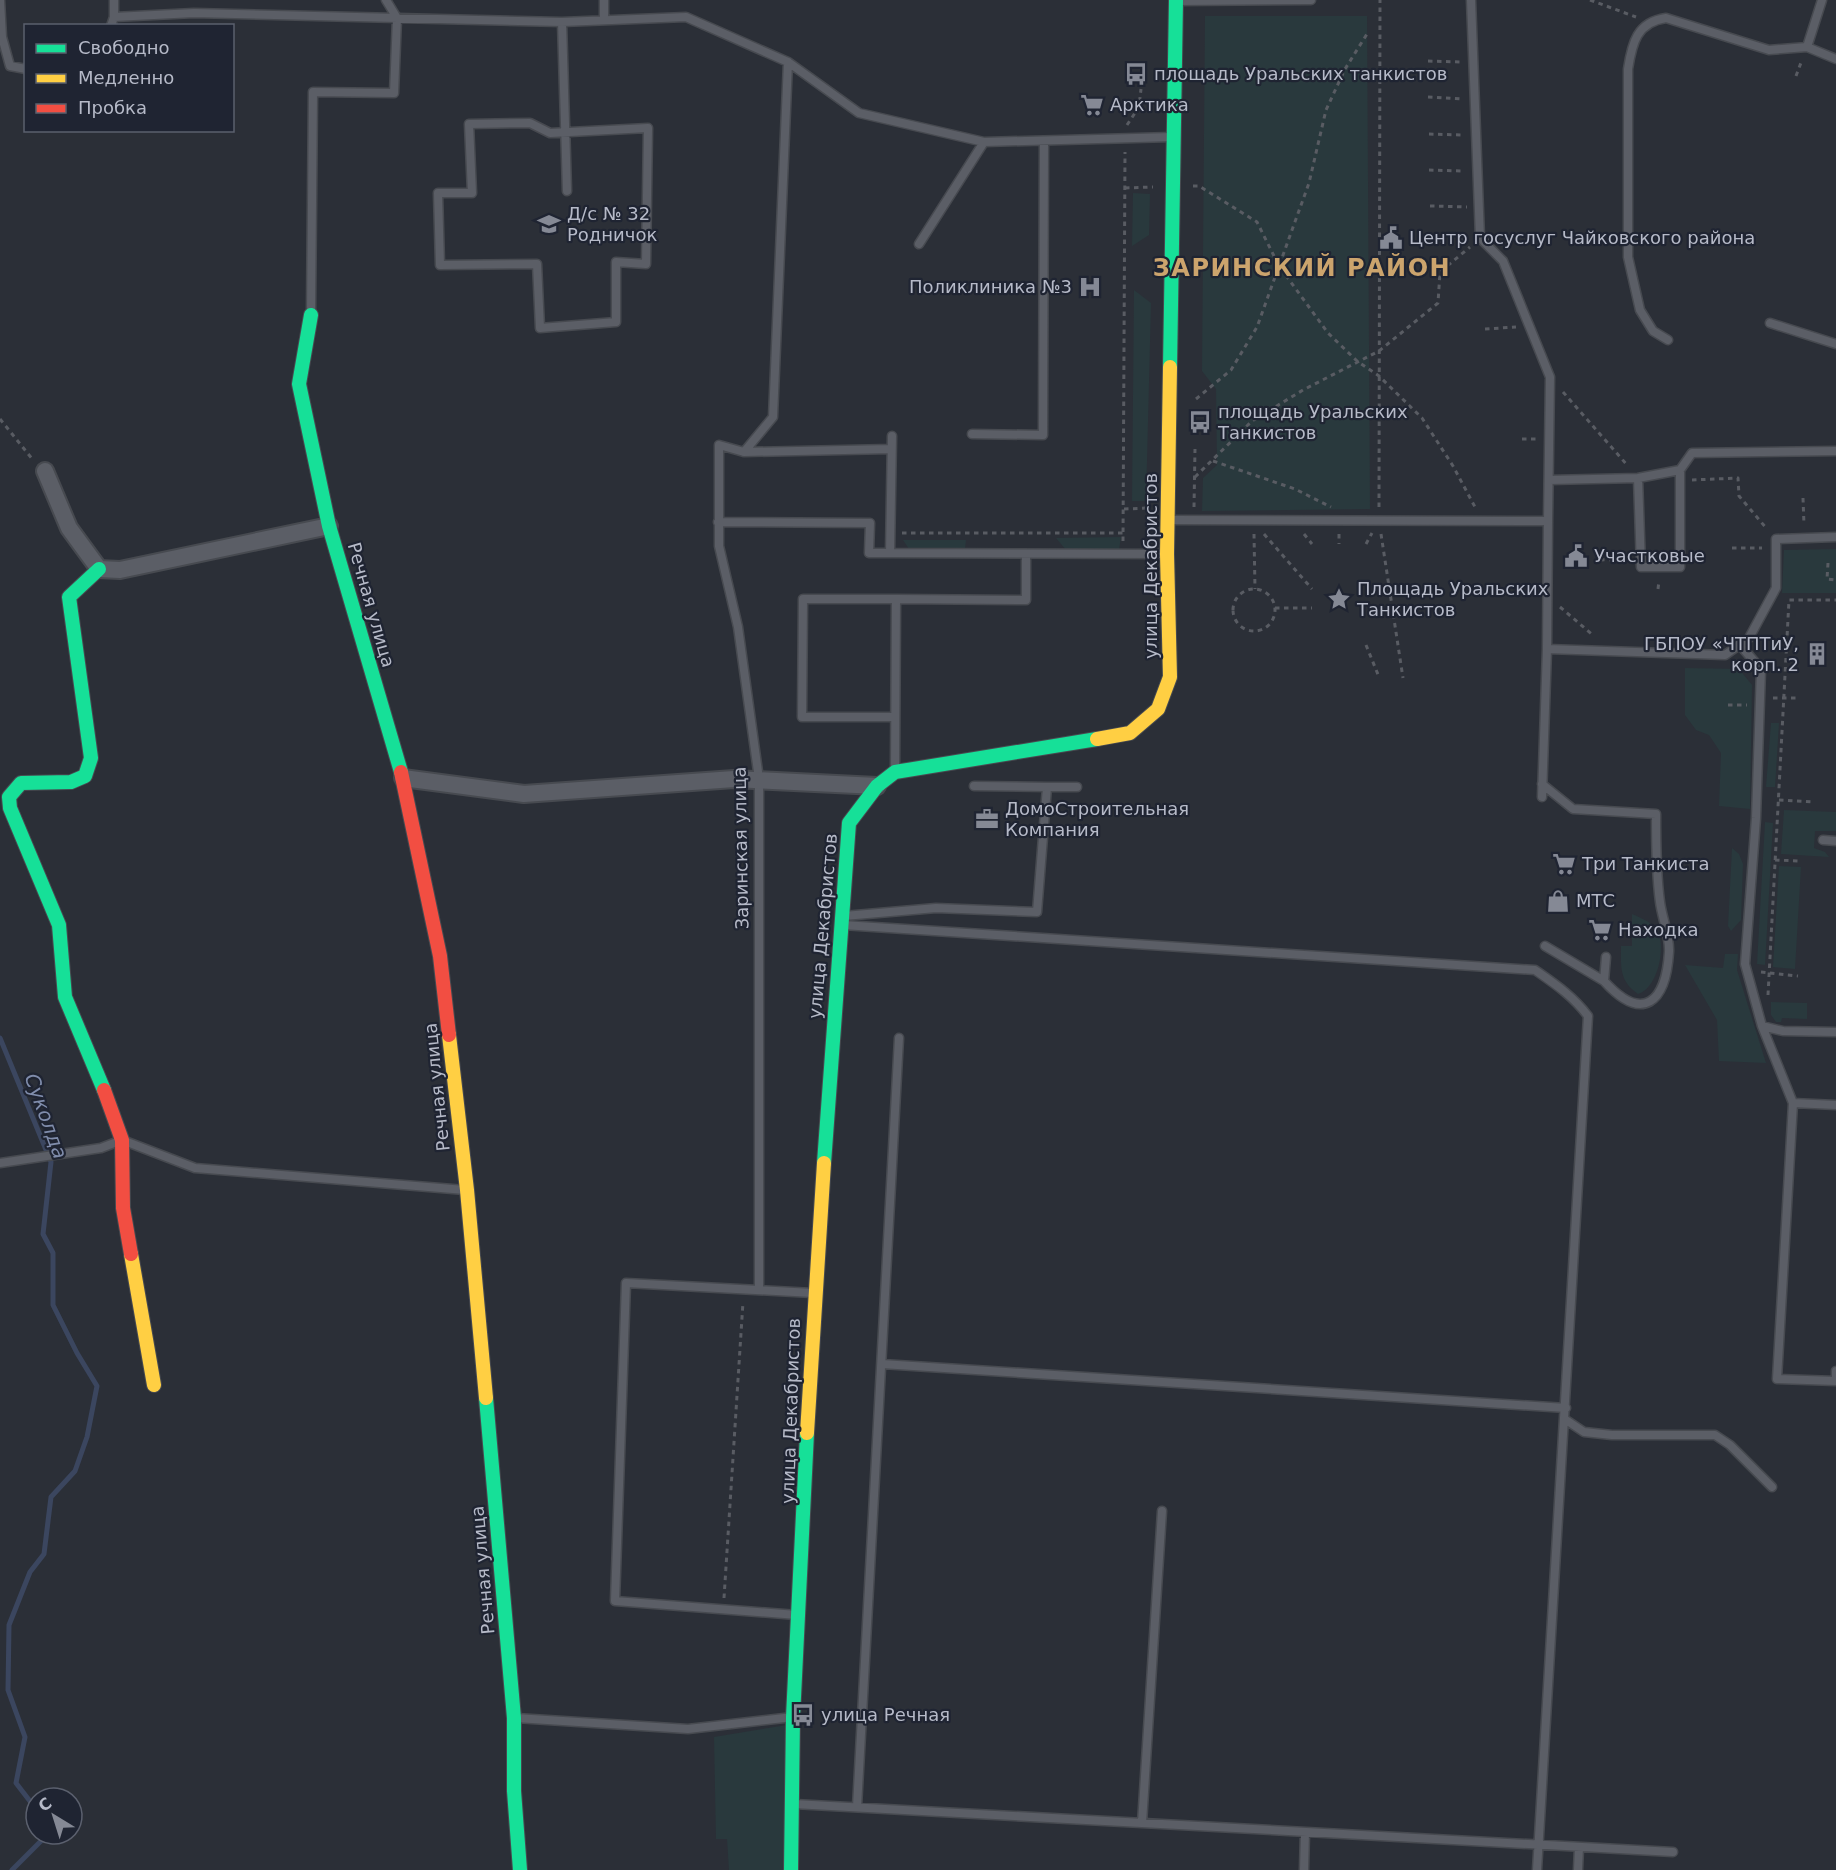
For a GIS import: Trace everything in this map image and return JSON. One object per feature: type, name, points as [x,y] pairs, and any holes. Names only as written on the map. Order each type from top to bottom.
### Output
[{"type":"street","name":"улица Декабристов","points":[[791,1870],[793,1717],[800,1616],[814,1293],[849,823],[877,786],[895,772],[1130,733],[1158,709],[1170,677],[1167,554],[1176,0]]},
{"type":"street","name":"Речная улица","points":[[310,315],[299,384],[329,525],[403,778],[440,956],[467,1190],[514,1718],[514,1791],[520,1870]]},
{"type":"street","points":[[45,471],[69,528],[99,569]]},
{"type":"street","points":[[154,1385],[123,1208],[122,1140],[99,1074],[65,997],[59,925],[10,808],[9,797],[21,783],[71,782],[85,776],[91,758],[69,597],[78,586],[99,569],[120,570],[329,525]]},
{"type":"street","points":[[403,778],[524,795],[759,779],[877,786]]},
{"type":"lane","points":[[0,0],[2,37],[10,66],[24,69]]},
{"type":"lane","points":[[114,0],[112,21],[195,13],[561,22],[686,16],[788,62],[859,113],[984,142],[1172,137]]},
{"type":"lane","points":[[310,315],[313,92],[394,93],[397,18],[386,0]]},
{"type":"lane","points":[[604,0],[604,20]]},
{"type":"lane","points":[[1176,0],[1311,0]]},
{"type":"lane","points":[[1471,0],[1477,208],[1480,238],[1503,261],[1550,377],[1547,649],[1542,797]]},
{"type":"lane","points":[[1807,47],[1822,0]]},
{"type":"lane","points":[[1668,340],[1653,331],[1640,310],[1628,258],[1628,69],[1631,47],[1639,30],[1653,20],[1666,18],[1769,50],[1807,47],[1836,58]]},
{"type":"lane","points":[[561,22],[567,191]]},
{"type":"lane","points":[[744,452],[773,417],[788,62]]},
{"type":"lane","points":[[530,123],[550,133],[565,132],[648,128],[646,264],[616,262],[616,322],[540,328],[537,264],[440,265],[438,193],[472,193],[470,124],[530,123]]},
{"type":"lane","points":[[972,434],[1043,435],[1044,141]]},
{"type":"lane","points":[[920,244],[984,142]]},
{"type":"lane","points":[[1770,322],[1836,344]]},
{"type":"lane","points":[[890,553],[892,436]]},
{"type":"lane","name":"Заринская улица","points":[[744,452],[719,444],[718,522],[719,546],[738,627],[759,779],[759,1289]]},
{"type":"lane","points":[[744,452],[891,449]]},
{"type":"lane","points":[[1638,478],[1641,567],[1680,567],[1680,470],[1692,453],[1836,451]]},
{"type":"lane","points":[[1549,480],[1638,478],[1680,470]]},
{"type":"lane","points":[[1168,520],[1548,521]]},
{"type":"lane","points":[[718,522],[870,523],[869,553],[1167,554]]},
{"type":"lane","points":[[1547,649],[1725,655],[1749,638],[1776,588],[1776,544],[1804,538],[1836,537]]},
{"type":"lane","points":[[895,717],[802,717],[803,599],[1026,600],[1026,554]]},
{"type":"lane","points":[[895,772],[896,599]]},
{"type":"lane","points":[[1739,644],[1761,669],[1756,818],[1745,964],[1762,1026],[1793,1103],[1778,1379],[1836,1381],[1836,1371]]},
{"type":"lane","points":[[1542,784],[1573,809],[1656,814],[1660,901],[1670,949],[1666,980],[1660,994],[1645,1004],[1630,1003],[1616,994],[1604,981],[1545,946]]},
{"type":"lane","points":[[974,786],[1077,787]]},
{"type":"lane","points":[[840,921],[936,908],[1037,912],[1047,787]]},
{"type":"lane","points":[[1823,840],[1836,841]]},
{"type":"lane","points":[[840,921],[1535,970],[1579,1004],[1588,1016],[1566,1420],[1537,1870]]},
{"type":"lane","points":[[1604,981],[1606,957]]},
{"type":"lane","points":[[1762,1026],[1783,1031],[1836,1032]]},
{"type":"lane","points":[[857,1807],[899,1038]]},
{"type":"lane","points":[[1793,1103],[1836,1105]]},
{"type":"lane","points":[[0,1163],[101,1148],[122,1140],[195,1168],[467,1190]]},
{"type":"lane","points":[[800,1616],[615,1601],[626,1283],[814,1293]]},
{"type":"lane","points":[[882,1364],[1566,1408]]},
{"type":"lane","points":[[1566,1420],[1584,1432],[1612,1435],[1715,1435],[1730,1445],[1772,1487]]},
{"type":"lane","points":[[1142,1823],[1162,1511]]},
{"type":"lane","points":[[514,1718],[688,1729],[793,1717]]},
{"type":"lane","points":[[791,1804],[1673,1852]]},
{"type":"lane","points":[[1304,1870],[1305,1832]]},
{"type":"lane","points":[[1578,1870],[1579,1847]]},
{"type":"path","points":[[1380,0],[1379,520],[1403,678]]},
{"type":"path","points":[[1590,0],[1629,12],[1647,24]]},
{"type":"path","points":[[1197,399],[1231,370],[1257,327],[1309,183],[1326,110],[1345,69],[1367,34]]},
{"type":"path","points":[[1428,61],[1473,63]]},
{"type":"path","points":[[1122,554],[1124,533],[1125,129],[1139,107],[1141,89]]},
{"type":"path","points":[[1428,98],[1474,99]]},
{"type":"path","points":[[1429,134],[1475,135]]},
{"type":"path","points":[[1430,170],[1476,172]]},
{"type":"path","points":[[1199,186],[1257,222],[1279,266],[1328,333],[1357,361],[1379,376],[1422,418],[1454,466],[1482,521]]},
{"type":"path","points":[[1430,206],[1477,208]]},
{"type":"path","points":[[1431,242],[1480,238]]},
{"type":"path","points":[[1380,242],[1394,242]]},
{"type":"path","points":[[1195,477],[1252,421],[1357,361],[1379,351],[1438,303],[1440,272],[1460,257]]},
{"type":"path","points":[[1485,329],[1529,326]]},
{"type":"path","points":[[1550,377],[1638,478]]},
{"type":"path","points":[[0,419],[27,455],[45,471]]},
{"type":"path","points":[[1213,461],[1295,489],[1336,509]]},
{"type":"path","points":[[1680,480],[1738,478],[1739,496],[1776,544]]},
{"type":"path","points":[[1803,498],[1804,538]]},
{"type":"path","points":[[1254,522],[1255,589]]},
{"type":"path","points":[[1254,522],[1312,589]]},
{"type":"path","points":[[891,533],[1124,533]]},
{"type":"path","points":[[1732,548],[1776,544]]},
{"type":"path","points":[[1600,560],[1641,559]]},
{"type":"path","points":[[1828,563],[1827,579],[1836,580]]},
{"type":"path","points":[[1255,589],[1268,594],[1275,608],[1271,622],[1264,628],[1251,631],[1239,624],[1233,614],[1235,601],[1244,591],[1255,589]]},
{"type":"path","points":[[1547,596],[1611,651]]},
{"type":"path","points":[[1767,1004],[1789,600],[1836,600]]},
{"type":"path","points":[[1275,608],[1312,608]]},
{"type":"path","points":[[1366,645],[1379,677]]},
{"type":"path","points":[[1728,705],[1796,698]]},
{"type":"path","points":[[1779,800],[1814,802]]},
{"type":"path","points":[[1775,860],[1799,861]]},
{"type":"path","points":[[1747,971],[1798,976]]},
{"type":"path","points":[[723,1610],[744,1288]]},
{"type":"shaded area","points":[[1205,16],[1367,16],[1370,509],[1202,511],[1203,478],[1217,465],[1216,389],[1202,371]]},
{"type":"shaded area","points":[[1133,193],[1150,194],[1149,235],[1132,246]]},
{"type":"shaded area","points":[[1134,290],[1151,303],[1146,501],[1132,501]]},
{"type":"shaded area","points":[[1121,537],[1119,550],[1066,550],[1056,538]]},
{"type":"shaded area","points":[[903,540],[966,540],[965,549],[909,549]]},
{"type":"shaded area","points":[[1836,549],[1836,593],[1782,593],[1784,550]]},
{"type":"shaded area","points":[[1685,668],[1739,669],[1752,685],[1750,809],[1719,806],[1721,753],[1709,735],[1696,730],[1685,715]]},
{"type":"shaded area","points":[[1771,723],[1779,723],[1775,787],[1766,787]]},
{"type":"shaded area","points":[[1784,810],[1836,812],[1836,831],[1815,831],[1814,848],[1825,852],[1829,857],[1781,854]]},
{"type":"shaded area","points":[[1765,822],[1773,823],[1765,965],[1757,964]]},
{"type":"shaded area","points":[[1732,848],[1739,854],[1743,864],[1741,920],[1731,931],[1728,926]]},
{"type":"shaded area","points":[[1779,866],[1801,867],[1795,969],[1773,967]]},
{"type":"shaded area","points":[[1632,914],[1655,927],[1661,942],[1660,959],[1655,977],[1645,990],[1638,994],[1627,984],[1621,967],[1621,946],[1632,946]]},
{"type":"shaded area","points":[[1725,954],[1738,954],[1737,970],[1766,1063],[1719,1061],[1717,1020],[1685,965],[1723,968]]},
{"type":"shaded area","points":[[1771,1002],[1807,1003],[1807,1019],[1782,1018],[1781,1022],[1776,1022],[1771,1015]]},
{"type":"shaded area","points":[[787,1725],[785,1870],[729,1870],[727,1839],[716,1839],[714,1737]]},
{"type":"waterway","name":"Суколда","points":[[0,1038],[51,1162],[43,1234],[53,1253],[53,1305],[77,1353],[97,1386],[87,1437],[75,1471],[51,1497],[44,1554],[30,1572],[9,1625],[8,1690],[25,1737],[16,1783],[24,1793]]},
{"type":"waterway","name":"Суколда","points":[[12,1870],[36,1846]]},
{"type":"traffic: fast","points":[[1170,367],[1176,0]]},
{"type":"traffic: fast","points":[[311,315],[299,384],[329,526],[401,772]]},
{"type":"traffic: fast","points":[[99,569],[69,597],[91,758],[85,776],[71,782],[21,783],[9,797],[10,808],[59,925],[65,997],[104,1090]]},
{"type":"traffic: fast","points":[[824,1163],[849,823],[877,786],[895,772],[1097,739]]},
{"type":"traffic: fast","points":[[486,1398],[514,1718],[514,1791],[520,1870]]},
{"type":"traffic: fast","points":[[791,1870],[793,1717],[807,1433]]},
{"type":"traffic: slow","points":[[1097,739],[1130,733],[1158,709],[1170,677],[1167,554],[1170,367]]},
{"type":"traffic: slow","points":[[449,1035],[467,1190],[486,1398]]},
{"type":"traffic: slow","points":[[807,1433],[824,1163]]},
{"type":"traffic: slow","points":[[131,1254],[154,1385]]},
{"type":"traffic: jam","points":[[401,772],[440,956],[449,1035]]},
{"type":"traffic: jam","points":[[104,1090],[122,1140],[123,1208],[131,1254]]},
{"type":"place","name":"площадь Уральских танкистов","points":[[1136,74]]},
{"type":"place","name":"Арктика","points":[[1092,105]]},
{"type":"place","name":"Д/с № 32 Родничок","points":[[549,224]]},
{"type":"place","name":"Центр госуслуг Чайковского района","points":[[1391,238]]},
{"type":"place","name":"Поликлиника №3","points":[[1090,287]]},
{"type":"place","name":"площадь Уральских Танкистов","points":[[1200,422]]},
{"type":"place","name":"Участковые","points":[[1576,556]]},
{"type":"place","name":"Площадь Уральских Танкистов","points":[[1339,599]]},
{"type":"place","name":"ГБПОУ «ЧТПТиУ, корп. 2","points":[[1817,654]]},
{"type":"place","name":"ДомоСтроительная Компания","points":[[987,819]]},
{"type":"place","name":"Три Танкиста","points":[[1564,864]]},
{"type":"place","name":"МТС","points":[[1558,901]]},
{"type":"place","name":"Находка","points":[[1600,930]]},
{"type":"place","name":"улица Речная","points":[[803,1715]]},
{"type":"district","name":"ЗАРИНСКИЙ РАЙОН","points":[[1302,268]]}]
